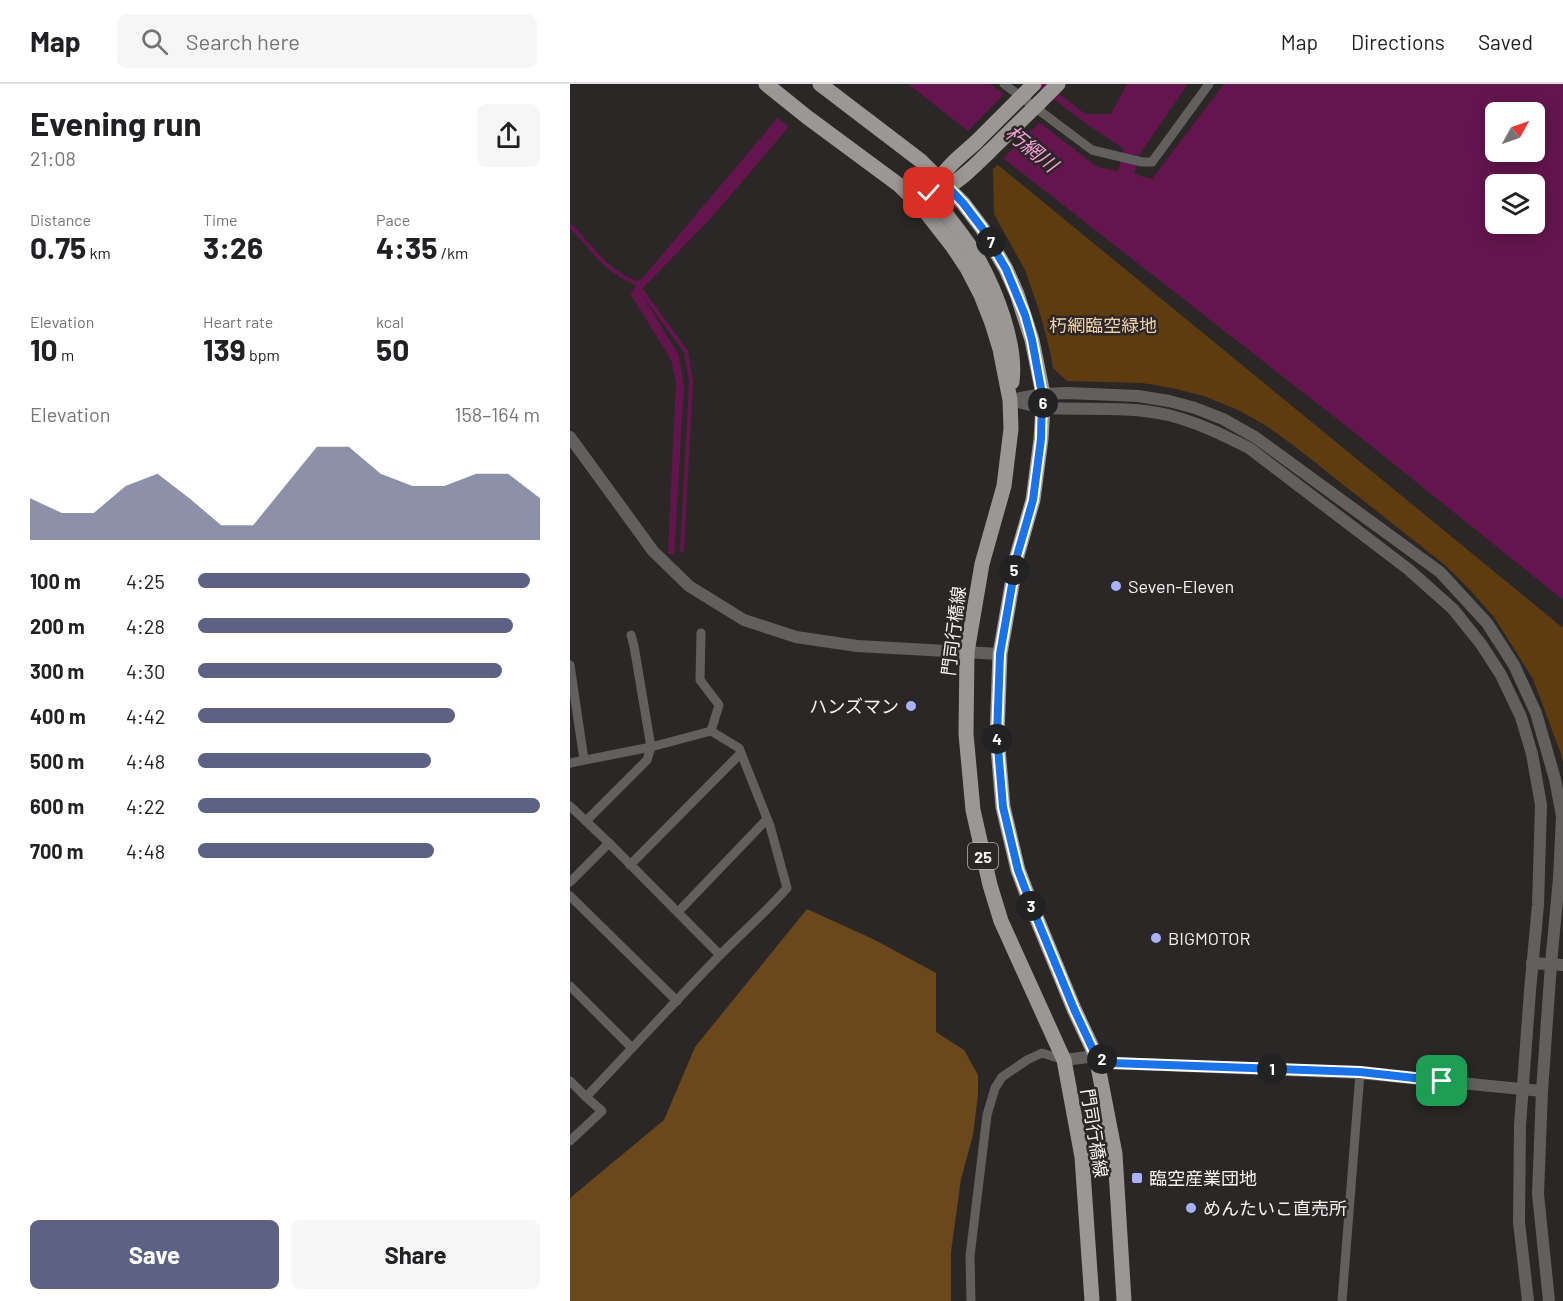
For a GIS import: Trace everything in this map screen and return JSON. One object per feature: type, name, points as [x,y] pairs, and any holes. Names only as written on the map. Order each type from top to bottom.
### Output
[{"type":"main road","name":"門司行橋線","points":[[766,84],[902,188],[921,206],[967,268],[981,295],[1000,349],[1010,400],[1011,429],[1004,486],[982,564],[967,652],[966,734],[973,810],[990,885],[1001,921],[1064,1060],[1082,1157],[1092,1301]]},
{"type":"main road","points":[[902,188],[919,193],[962,178],[1058,84]]},
{"type":"main road","name":"門司行橋線","points":[[824,88],[921,161],[941,186],[963,203],[994,247],[1017,294],[1032,340],[1043,401],[1041,439],[1033,500],[1017,556],[1000,654],[997,736],[1003,807],[1018,870],[1040,928],[1096,1056],[1115,1154],[1124,1301]]},
{"type":"main road","points":[[1010,400],[1013,363],[1001,314],[977,258],[941,207],[938,198],[951,166],[1030,88]]},
{"type":"main road","points":[[921,161],[935,169],[951,166]]},
{"type":"main road","points":[[962,178],[959,190],[963,203]]},
{"type":"street","points":[[1004,84],[1092,150],[1142,162],[1152,162],[1209,84]]},
{"type":"street","points":[[1043,401],[1138,396],[1169,401],[1223,419],[1255,436],[1440,572],[1487,623],[1514,665],[1536,713],[1556,779],[1562,816],[1557,965],[1542,1091],[1538,1194],[1549,1301]]},
{"type":"street","points":[[1010,400],[1043,401],[1168,415],[1219,433],[1249,448],[1408,569],[1453,609],[1481,644],[1501,675],[1521,717],[1532,754],[1541,805],[1538,909],[1520,1125],[1519,1222],[1528,1301]]},
{"type":"street","points":[[570,437],[653,551],[689,586],[744,620],[796,637],[857,646],[1000,654]]},
{"type":"street","points":[[701,633],[700,680],[720,705],[711,731]]},
{"type":"street","points":[[586,821],[647,760],[651,747],[631,635]]},
{"type":"street","points":[[570,665],[573,710],[584,760]]},
{"type":"street","points":[[570,763],[651,747],[711,731],[739,748],[767,819],[788,888],[720,955],[586,1097]]},
{"type":"street","points":[[630,865],[741,753]]},
{"type":"street","points":[[570,806],[720,955]]},
{"type":"street","points":[[678,912],[767,819]]},
{"type":"street","points":[[570,882],[609,843]]},
{"type":"street","points":[[570,896],[676,1001]]},
{"type":"street","points":[[1532,963],[1557,965]]},
{"type":"street","points":[[570,986],[632,1048]]},
{"type":"street","points":[[971,1301],[970,1256],[987,1115],[995,1088],[1002,1077],[1041,1053],[1064,1060],[1096,1056],[1112,1063],[1360,1072],[1542,1091]]},
{"type":"street","points":[[1342,1301],[1360,1072]]},
{"type":"street","points":[[570,1082],[602,1111],[570,1141]]},
{"type":"green space","name":"朽網臨空緑地","points":[[998,165],[1563,628],[1563,763],[1533,679],[1494,617],[1445,565],[1293,445],[1265,425],[1238,410],[1204,396],[1142,383],[1067,381],[1053,368],[1039,310],[1025,270],[994,214],[993,169]]},
{"type":"shaded area","points":[[807,909],[875,940],[936,973],[936,1032],[964,1050],[978,1075],[973,1135],[961,1179],[951,1252],[951,1301],[570,1301],[570,1198],[664,1120],[695,1047]]},
{"type":"water","points":[[806,84],[825,84],[713,216],[640,291],[679,356],[684,387],[674,555],[668,553],[676,382],[671,360],[630,293]]},
{"type":"water","name":"朽網川","points":[[908,84],[990,84],[1097,167],[1118,171],[1124,149],[1034,84],[1047,84],[1085,114],[1111,114],[1127,84],[1188,84],[1141,152],[1134,174],[1152,179],[1224,84],[1563,84],[1563,600],[1355,433]]},
{"type":"pier","points":[[802,84],[828,84],[791,129],[775,116]]},
{"type":"pier","points":[[1006,92],[1042,120],[1001,160],[966,133]]},
{"type":"waterway","points":[[570,225],[609,267],[638,284],[640,281]]},
{"type":"waterway","points":[[639,287],[686,352],[691,381],[682,550]]},
{"type":"place","name":"Seven-Eleven","points":[[1116,586]]},
{"type":"place","name":"ハンズマン","points":[[911,706]]},
{"type":"place","name":"BIGMOTOR","points":[[1156,938]]},
{"type":"place","name":"臨空産業団地","points":[[1137,1178]]},
{"type":"place","name":"めんたいこ直売所","points":[[1191,1208]]},
{"type":"route","points":[[929,193],[948,187],[982,228],[1006,269],[1025,315],[1032,340],[1043,408],[1033,500],[1017,556],[1000,654],[997,736],[1003,807],[1018,870],[1074,1009],[1096,1056],[1112,1063],[1360,1072],[1442,1081]]}]
